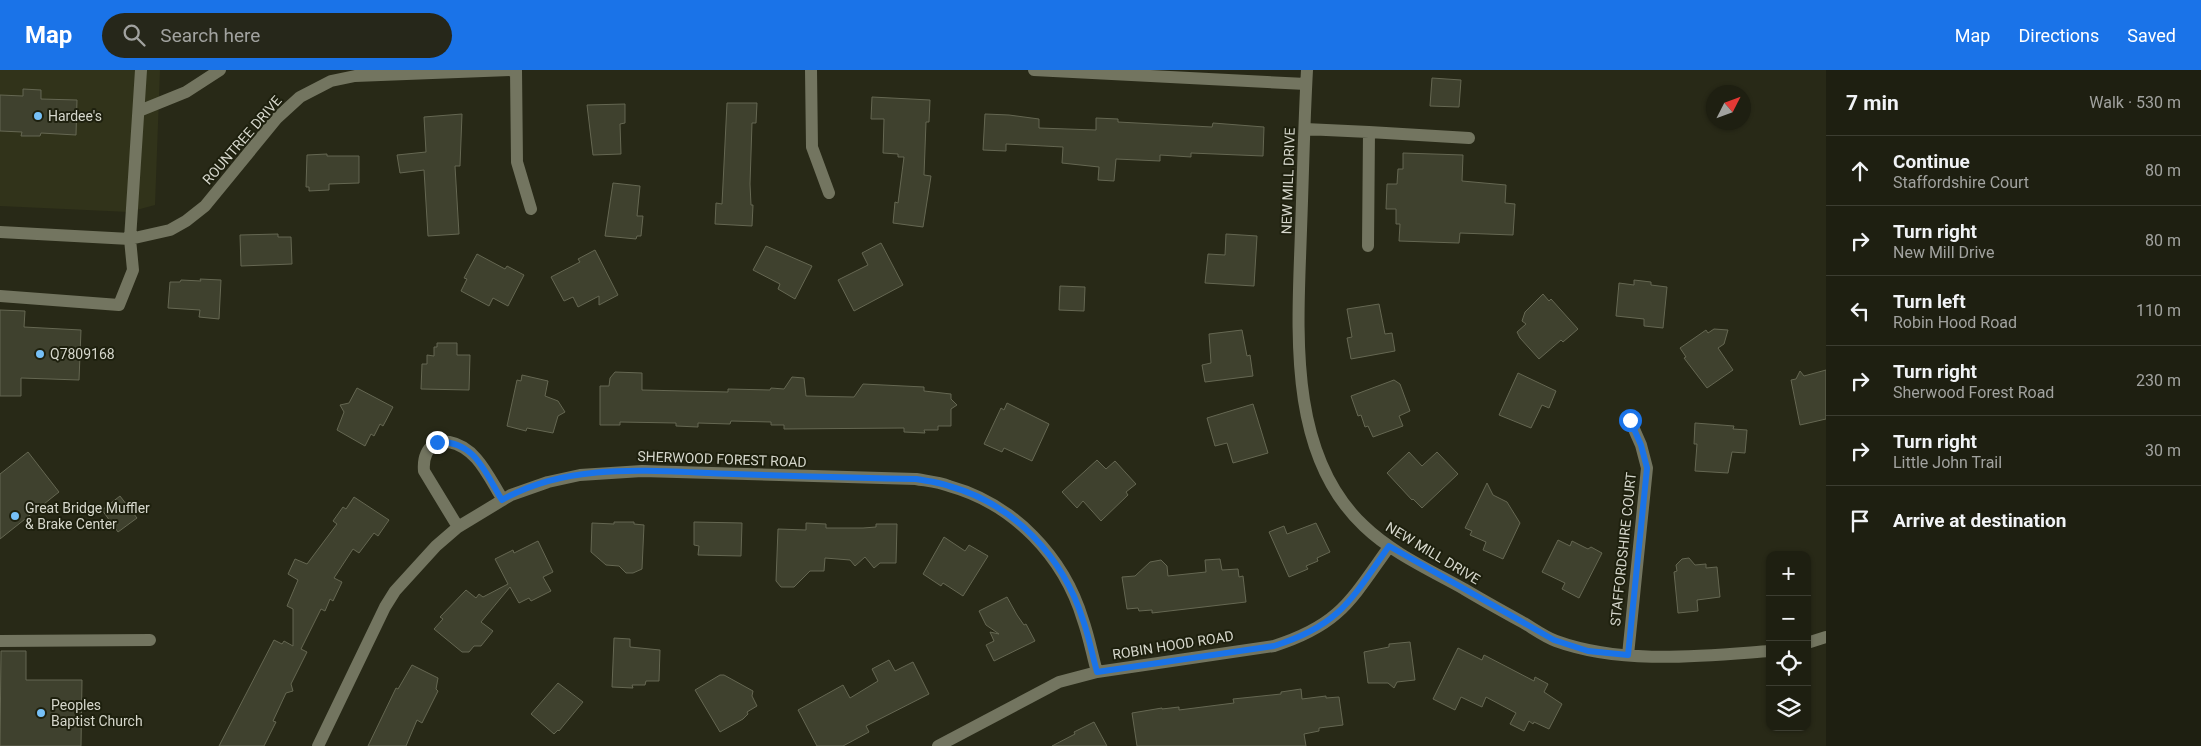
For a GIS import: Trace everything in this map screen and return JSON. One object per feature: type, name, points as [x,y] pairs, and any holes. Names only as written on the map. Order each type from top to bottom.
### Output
[{"type":"street","points":[[0,296],[119,305],[133,270],[130,239],[141,70]]},
{"type":"street","points":[[139,110],[186,92],[220,70]]},
{"type":"street","points":[[514,70],[516,162],[531,209]]},
{"type":"street","name":"ROUNTREE DRIVE","points":[[0,232],[130,239],[170,230],[186,221],[205,206],[277,118],[300,97],[331,80],[356,76],[514,70]]},
{"type":"street","points":[[811,70],[812,147],[829,193]]},
{"type":"street","points":[[1034,70],[1306,84]]},
{"type":"street","name":"NEW MILL DRIVE","points":[[1307,70],[1298,322],[1299,368],[1309,424],[1324,471],[1340,498],[1362,525],[1389,546],[1554,640],[1588,651],[1628,655],[1696,657],[1766,651]]},
{"type":"street","points":[[1305,129],[1469,138]]},
{"type":"street","points":[[1368,246],[1369,132]]},
{"type":"street","name":"STAFFORDSHIRE COURT","points":[[1628,655],[1647,468],[1641,445],[1630,420]]},
{"type":"street","points":[[458,527],[424,471],[423,462],[427,450],[437,442],[447,441],[460,444],[473,454],[502,500]]},
{"type":"street","name":"SHERWOOD FOREST ROAD","points":[[318,746],[385,607],[395,591],[436,546],[458,527],[502,500],[548,482],[580,475],[642,471],[916,479],[949,486],[982,498],[1012,517],[1038,540],[1060,568],[1083,618],[1097,672]]},
{"type":"street","name":"ROBIN HOOD ROAD","points":[[938,746],[1059,682],[1097,672],[1274,646],[1298,639],[1322,626],[1344,609],[1389,546]]},
{"type":"street","points":[[1811,641],[1826,637]]},
{"type":"street","points":[[0,641],[150,640]]},
{"type":"shaded area","points":[[0,70],[160,70],[155,205],[129,212],[0,206]]},
{"type":"building","points":[[1432,78],[1461,80],[1459,107],[1430,106]]},
{"type":"building","name":"Hardee's","points":[[23,89],[41,90],[41,99],[77,100],[76,135],[41,133],[40,136],[21,136],[22,132],[0,131],[0,95],[23,96]]},
{"type":"building","points":[[872,97],[930,100],[929,122],[926,122],[924,175],[931,176],[923,227],[893,223],[895,202],[898,203],[904,157],[898,157],[898,154],[883,153],[884,119],[871,119]]},
{"type":"building","points":[[727,103],[757,103],[756,123],[752,123],[750,184],[751,205],[753,205],[752,226],[715,224],[716,203],[722,204]]},
{"type":"building","points":[[625,104],[625,123],[620,124],[621,154],[593,155],[587,105]]},
{"type":"building","points":[[462,114],[460,166],[455,166],[459,234],[428,236],[424,170],[400,173],[397,155],[426,152],[424,117]]},
{"type":"building","points":[[985,114],[1039,119],[1039,128],[1096,130],[1096,118],[1118,119],[1118,122],[1212,127],[1213,123],[1264,127],[1263,156],[1191,153],[1191,157],[1160,155],[1160,161],[1116,159],[1114,181],[1098,180],[1099,167],[1062,163],[1063,147],[1006,144],[1006,151],[983,150]]},
{"type":"building","points":[[1403,153],[1463,155],[1462,181],[1506,185],[1505,203],[1515,204],[1513,235],[1460,233],[1459,243],[1399,241],[1400,224],[1396,224],[1396,209],[1386,209],[1387,184],[1397,184],[1398,169],[1403,169]]},
{"type":"building","points":[[327,154],[327,156],[359,156],[359,183],[329,184],[329,190],[309,191],[309,187],[306,187],[307,155]]},
{"type":"building","points":[[613,183],[640,186],[637,216],[643,216],[641,236],[637,236],[636,239],[605,236]]},
{"type":"building","points":[[278,234],[278,237],[291,237],[292,264],[241,266],[240,235]]},
{"type":"building","points":[[1226,234],[1257,236],[1254,286],[1205,283],[1208,254],[1225,255]]},
{"type":"building","points":[[881,243],[903,285],[854,311],[838,280],[868,265],[862,253]]},
{"type":"building","points":[[766,246],[812,266],[795,299],[778,289],[780,284],[753,270]]},
{"type":"building","points":[[595,250],[618,295],[599,305],[599,296],[578,307],[573,297],[564,301],[551,277],[580,262],[578,259]]},
{"type":"building","points":[[477,254],[505,269],[507,266],[524,275],[508,306],[493,298],[489,306],[461,291],[467,279],[464,278]]},
{"type":"building","points":[[200,279],[221,280],[219,319],[199,317],[200,310],[168,308],[170,282],[180,282],[181,280],[201,281]]},
{"type":"building","points":[[1634,280],[1651,282],[1651,285],[1667,287],[1663,328],[1644,326],[1644,319],[1616,316],[1619,283],[1634,285]]},
{"type":"building","points":[[1060,286],[1085,287],[1084,311],[1059,310]]},
{"type":"building","points":[[1543,294],[1549,301],[1551,299],[1578,329],[1563,342],[1561,340],[1539,359],[1517,332],[1526,324],[1522,321],[1525,312]]},
{"type":"building","points":[[1379,304],[1385,334],[1392,333],[1395,351],[1351,359],[1347,338],[1352,337],[1347,309]]},
{"type":"building","name":"Q7809168","points":[[0,310],[25,311],[24,327],[81,330],[79,380],[21,378],[21,396],[0,396]]},
{"type":"building","points":[[1714,329],[1728,330],[1724,344],[1718,348],[1733,370],[1707,388],[1684,358],[1686,357],[1680,348],[1706,330],[1708,333]]},
{"type":"building","points":[[1242,330],[1247,356],[1250,355],[1253,376],[1205,382],[1202,365],[1211,363],[1209,334]]},
{"type":"building","points":[[437,343],[457,343],[457,355],[470,355],[469,390],[421,389],[422,364],[427,364],[427,355],[434,356],[434,347],[437,347]]},
{"type":"building","points":[[1826,370],[1826,419],[1800,425],[1791,380],[1796,379],[1800,371],[1804,376]]},
{"type":"building","points":[[615,372],[642,373],[642,390],[728,392],[728,389],[784,389],[792,377],[804,378],[806,396],[854,397],[863,384],[924,387],[924,391],[951,394],[951,399],[957,405],[951,409],[951,426],[938,426],[938,430],[924,430],[925,433],[904,432],[904,428],[784,429],[784,425],[771,425],[771,422],[731,421],[730,424],[698,423],[698,427],[676,426],[676,423],[620,422],[620,425],[600,425],[600,386],[609,386],[610,378]]},
{"type":"building","points":[[1518,373],[1556,391],[1549,408],[1542,405],[1531,428],[1499,415]]},
{"type":"building","points":[[522,375],[548,381],[545,396],[558,401],[565,412],[558,416],[553,433],[527,428],[526,431],[507,426],[517,380],[521,381]]},
{"type":"building","points":[[1394,380],[1400,384],[1410,411],[1399,416],[1403,426],[1373,437],[1368,426],[1365,427],[1361,415],[1358,416],[1351,396]]},
{"type":"building","points":[[357,388],[393,407],[383,426],[380,424],[374,436],[371,434],[365,446],[337,430],[344,412],[340,405],[349,403]]},
{"type":"building","points":[[1007,403],[1049,424],[1032,461],[1004,448],[1002,452],[984,444],[1001,408],[1004,410]]},
{"type":"building","points":[[1253,404],[1268,453],[1233,463],[1227,443],[1215,446],[1207,418]]},
{"type":"building","points":[[1695,423],[1734,426],[1733,429],[1747,430],[1745,453],[1732,452],[1728,473],[1695,471],[1697,444],[1694,444]]},
{"type":"building","name":"Great Bridge Muffler & Brake Center","points":[[28,452],[59,492],[0,539],[0,474]]},
{"type":"building","points":[[1409,452],[1422,466],[1437,452],[1458,474],[1422,508],[1387,473]]},
{"type":"building","points":[[1097,460],[1106,469],[1115,461],[1136,484],[1126,492],[1128,495],[1101,521],[1083,501],[1077,508],[1062,492]]},
{"type":"building","points":[[1487,483],[1493,495],[1507,502],[1520,523],[1503,559],[1483,550],[1486,542],[1470,535],[1472,531],[1465,528]]},
{"type":"building","points":[[120,496],[137,518],[118,532],[102,510]]},
{"type":"building","points":[[354,497],[389,520],[378,536],[374,533],[359,553],[353,549],[334,578],[342,582],[333,601],[330,599],[325,611],[321,609],[301,649],[307,652],[291,684],[293,691],[286,693],[273,721],[276,722],[264,746],[219,746],[274,640],[282,644],[284,641],[293,646],[293,609],[287,606],[298,580],[288,574],[295,559],[307,564],[337,524],[333,521],[343,507],[346,509]]},
{"type":"building","points":[[614,522],[634,522],[634,524],[644,525],[642,569],[633,573],[626,573],[619,566],[606,565],[591,552],[592,523],[614,524]]},
{"type":"building","points":[[694,522],[742,523],[741,556],[698,555],[699,546],[694,545]]},
{"type":"building","points":[[806,523],[826,524],[826,528],[863,528],[876,527],[876,524],[897,524],[896,563],[880,563],[874,568],[865,557],[855,566],[850,560],[825,558],[824,571],[810,571],[794,587],[781,587],[776,581],[778,529],[806,530]]},
{"type":"building","points":[[1316,523],[1330,552],[1317,558],[1318,561],[1306,566],[1308,569],[1289,577],[1269,532],[1284,526],[1287,534]]},
{"type":"building","points":[[944,537],[965,551],[969,545],[988,556],[963,596],[943,583],[941,586],[923,574]]},
{"type":"building","points":[[1558,540],[1570,546],[1572,541],[1602,553],[1579,598],[1562,589],[1565,583],[1542,572]]},
{"type":"building","points":[[538,541],[553,572],[543,577],[551,591],[531,601],[529,598],[519,603],[510,587],[481,622],[493,631],[481,646],[474,646],[469,652],[462,652],[434,629],[443,619],[440,617],[466,590],[476,598],[479,594],[483,597],[508,584],[495,559],[513,550],[514,553]]},
{"type":"building","points":[[1689,558],[1695,565],[1706,564],[1706,568],[1717,567],[1720,597],[1697,600],[1698,611],[1678,613],[1674,572],[1677,571],[1676,565],[1682,559]]},
{"type":"building","points":[[1220,559],[1222,570],[1238,569],[1239,577],[1243,576],[1246,602],[1152,613],[1152,610],[1139,611],[1138,608],[1127,609],[1122,577],[1135,576],[1150,562],[1161,560],[1167,566],[1168,576],[1206,572],[1205,560]]},
{"type":"building","points":[[1007,597],[1024,625],[1026,624],[1035,641],[994,661],[986,645],[994,641],[990,632],[999,634],[986,625],[979,611]]},
{"type":"building","points":[[614,638],[630,639],[630,647],[660,650],[659,681],[646,681],[645,685],[632,685],[633,688],[612,687]]},
{"type":"building","points":[[1410,642],[1415,680],[1397,682],[1394,688],[1388,683],[1368,683],[1364,652],[1389,647],[1389,644]]},
{"type":"building","points":[[1458,648],[1482,660],[1484,655],[1534,681],[1535,677],[1548,684],[1544,692],[1562,704],[1549,729],[1529,721],[1524,731],[1510,724],[1516,713],[1486,697],[1482,707],[1461,697],[1455,710],[1433,699]]},
{"type":"building","name":"Peoples Baptist Church","points":[[1,651],[26,651],[26,680],[82,680],[81,746],[0,746]]},
{"type":"building","points":[[889,660],[895,671],[913,662],[929,694],[866,726],[869,732],[843,746],[817,746],[798,710],[843,685],[850,698],[878,681],[872,669]]},
{"type":"building","points":[[412,665],[438,678],[436,689],[438,691],[422,723],[417,720],[406,746],[368,746],[396,688],[398,689]]},
{"type":"building","points":[[720,675],[724,675],[753,691],[752,696],[757,706],[747,712],[748,714],[743,719],[720,732],[695,690]]},
{"type":"building","points":[[558,683],[583,702],[559,731],[554,734],[531,714]]},
{"type":"building","points":[[1301,689],[1302,699],[1326,696],[1326,698],[1339,697],[1343,725],[1319,728],[1319,731],[1304,734],[1306,746],[1137,746],[1132,713],[1162,708],[1179,707],[1179,710],[1234,703],[1233,699],[1281,694],[1281,692]]},
{"type":"building","points":[[1094,722],[1107,746],[1052,746],[1075,734],[1074,732]]},
{"type":"place","name":"Hardee's","points":[[38,116]]},
{"type":"place","name":"Q7809168","points":[[40,354]]},
{"type":"place","name":"Great Bridge Muffler & Brake Center","points":[[15,516]]},
{"type":"place","name":"Peoples Baptist Church","points":[[41,713]]},
{"type":"route","points":[[437,442],[447,441],[460,444],[473,454],[502,500],[548,482],[580,475],[608,472],[642,471],[916,479],[949,486],[982,498],[1012,517],[1038,540],[1060,568],[1083,618],[1097,672],[1248,648],[1274,646],[1298,639],[1322,626],[1344,609],[1389,546],[1554,640],[1588,651],[1628,655],[1647,468],[1641,445],[1630,420]]}]
